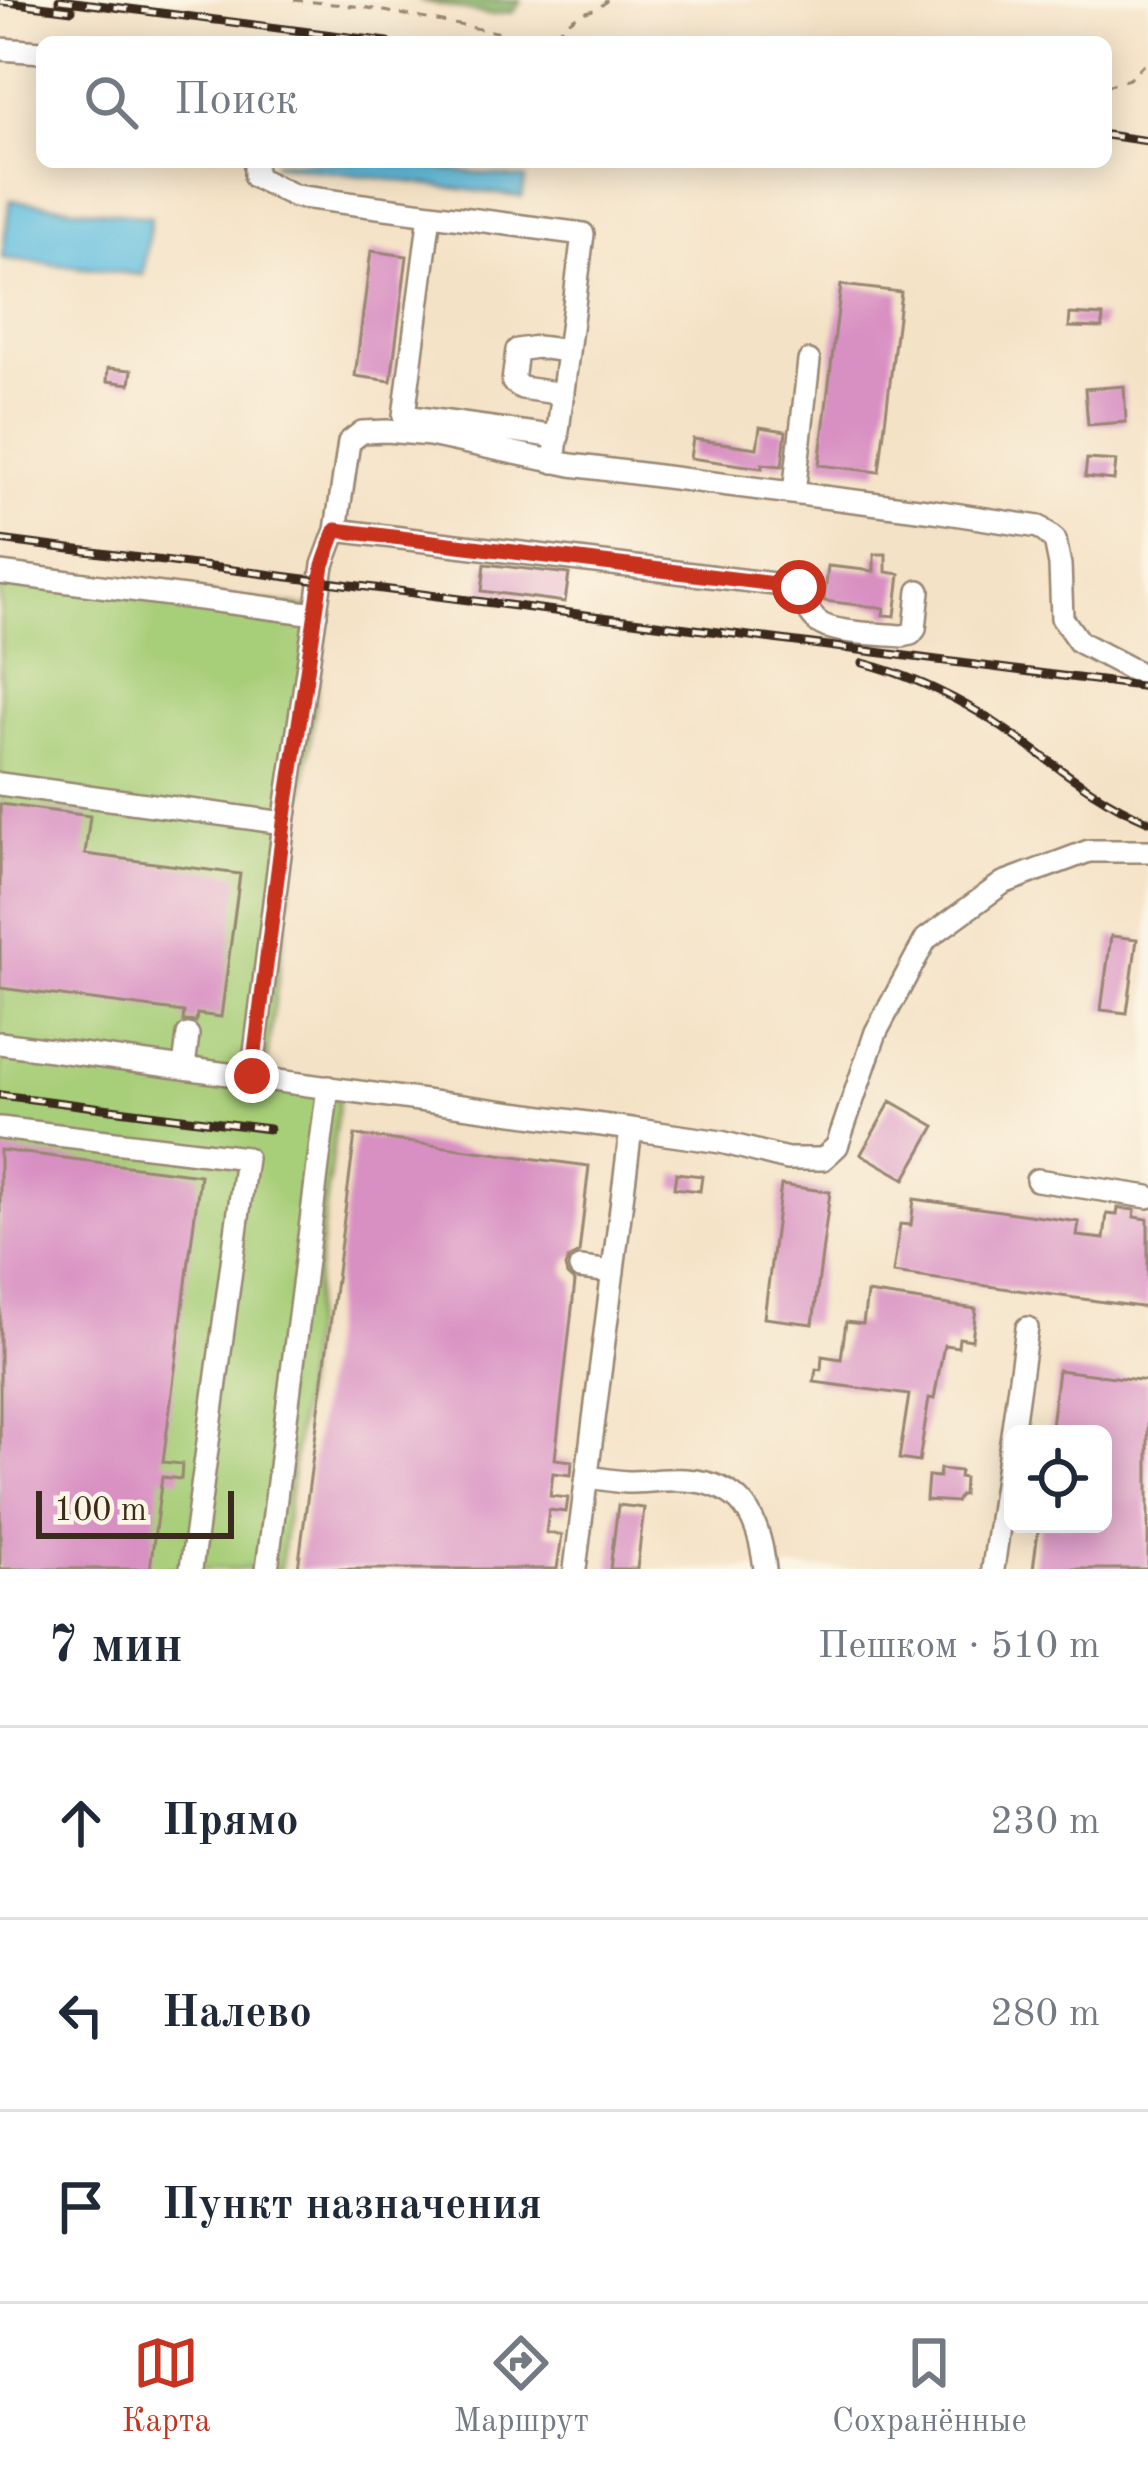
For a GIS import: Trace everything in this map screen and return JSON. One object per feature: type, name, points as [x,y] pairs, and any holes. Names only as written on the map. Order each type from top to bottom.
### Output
[{"type":"lane","points":[[0,49],[36,52]]},
{"type":"lane","points":[[255,168],[255,177],[284,193],[583,234],[554,462]]},
{"type":"lane","points":[[404,416],[430,214]]},
{"type":"lane","points":[[563,394],[522,388],[513,382],[514,366],[517,350],[568,351]]},
{"type":"lane","points":[[794,493],[809,362]]},
{"type":"lane","points":[[380,431],[382,414],[558,436]]},
{"type":"lane","points":[[252,1076],[323,565],[336,530],[349,442],[362,432],[430,435],[554,462],[1039,526],[1055,540],[1062,618],[1079,642],[1148,678]]},
{"type":"lane","points":[[336,530],[799,587],[821,624],[903,636],[914,629],[919,591]]},
{"type":"lane","points":[[0,574],[316,614]]},
{"type":"lane","points":[[0,784],[284,823]]},
{"type":"lane","points":[[0,1043],[721,1142],[788,1159],[823,1159],[838,1146],[876,1032],[926,939],[1003,883],[1089,851],[1148,851]]},
{"type":"lane","points":[[184,1067],[188,1035]]},
{"type":"lane","points":[[267,1569],[328,1087]]},
{"type":"lane","points":[[0,1128],[245,1157],[191,1569]]},
{"type":"lane","points":[[575,1569],[631,1129]]},
{"type":"lane","points":[[1036,1180],[1148,1197]]},
{"type":"lane","points":[[580,1268],[613,1272]]},
{"type":"lane","points":[[993,1569],[1028,1328]]},
{"type":"lane","points":[[588,1477],[623,1482],[696,1481],[736,1495],[752,1516],[765,1569]]},
{"type":"path","points":[[293,0],[363,7],[519,36]]},
{"type":"path","points":[[554,36],[578,15],[600,8],[607,0]]},
{"type":"path","points":[[1112,84],[1129,79],[1148,60]]},
{"type":"green space","points":[[418,0],[521,0],[513,12],[489,15]]},
{"type":"green space","points":[[0,569],[328,610],[263,1086],[339,1098],[280,1569],[0,1569]]},
{"type":"water","points":[[304,168],[437,168],[525,179],[522,197]]},
{"type":"water","points":[[10,200],[151,217],[143,275],[2,258]]},
{"type":"building","points":[[371,251],[407,256],[391,381],[355,376]]},
{"type":"building","points":[[841,285],[901,292],[879,472],[819,465]]},
{"type":"building","points":[[1070,314],[1103,316],[1102,328],[1069,327]]},
{"type":"building","points":[[108,368],[132,370],[130,384],[107,381]]},
{"type":"building","points":[[1124,386],[1126,422],[1088,425],[1085,389]]},
{"type":"building","points":[[760,427],[786,431],[782,466],[762,464],[762,468],[690,458],[693,439],[757,448]]},
{"type":"building","points":[[1087,459],[1116,461],[1114,480],[1085,477]]},
{"type":"building","points":[[874,554],[886,554],[886,572],[900,574],[895,616],[883,615],[884,608],[824,601],[828,566],[874,571]]},
{"type":"building","points":[[485,564],[569,574],[565,602],[482,591]]},
{"type":"building","points":[[0,804],[90,816],[85,854],[240,874],[221,1017],[197,1014],[196,1022],[183,1021],[184,1012],[0,988]]},
{"type":"building","points":[[1111,936],[1137,939],[1127,1013],[1101,1010]]},
{"type":"building","points":[[891,1101],[935,1126],[905,1179],[861,1154]]},
{"type":"building","points":[[355,1135],[589,1166],[579,1253],[565,1267],[575,1282],[555,1459],[572,1461],[571,1475],[553,1473],[550,1496],[568,1498],[566,1512],[549,1510],[546,1533],[562,1535],[557,1569],[298,1569]]},
{"type":"building","points":[[0,1150],[200,1175],[163,1462],[182,1464],[181,1479],[162,1477],[150,1569],[0,1569]]},
{"type":"building","points":[[676,1173],[702,1176],[700,1191],[674,1188]]},
{"type":"building","points":[[781,1185],[830,1192],[813,1324],[764,1318]]},
{"type":"building","points":[[914,1199],[1079,1222],[1077,1236],[1104,1239],[1107,1214],[1117,1215],[1118,1208],[1135,1210],[1134,1217],[1148,1219],[1148,1308],[893,1273],[900,1224],[911,1225]]},
{"type":"building","points":[[867,1293],[976,1309],[972,1340],[959,1338],[958,1347],[944,1345],[919,1462],[899,1459],[909,1395],[814,1382],[822,1356],[841,1359],[846,1322],[863,1324]]},
{"type":"building","points":[[1058,1370],[1148,1381],[1148,1569],[1033,1569],[1038,1533],[1112,1533],[1112,1425],[1051,1425]]},
{"type":"building","points":[[940,1469],[960,1471],[959,1477],[964,1478],[963,1495],[956,1502],[926,1500],[928,1476],[939,1477]]},
{"type":"building","points":[[618,1505],[644,1508],[637,1569],[610,1569]]},
{"type":"railway","points":[[59,0],[341,36]]},
{"type":"railway","points":[[0,1],[72,10]]},
{"type":"railway","points":[[1112,136],[1148,141]]},
{"type":"railway","points":[[0,540],[1148,687]]},
{"type":"railway","points":[[863,663],[910,678],[969,707],[1083,785],[1148,821]]},
{"type":"railway","points":[[0,1095],[269,1129]]},
{"type":"route","points":[[252,1076],[323,565],[336,530],[799,587]]}]
